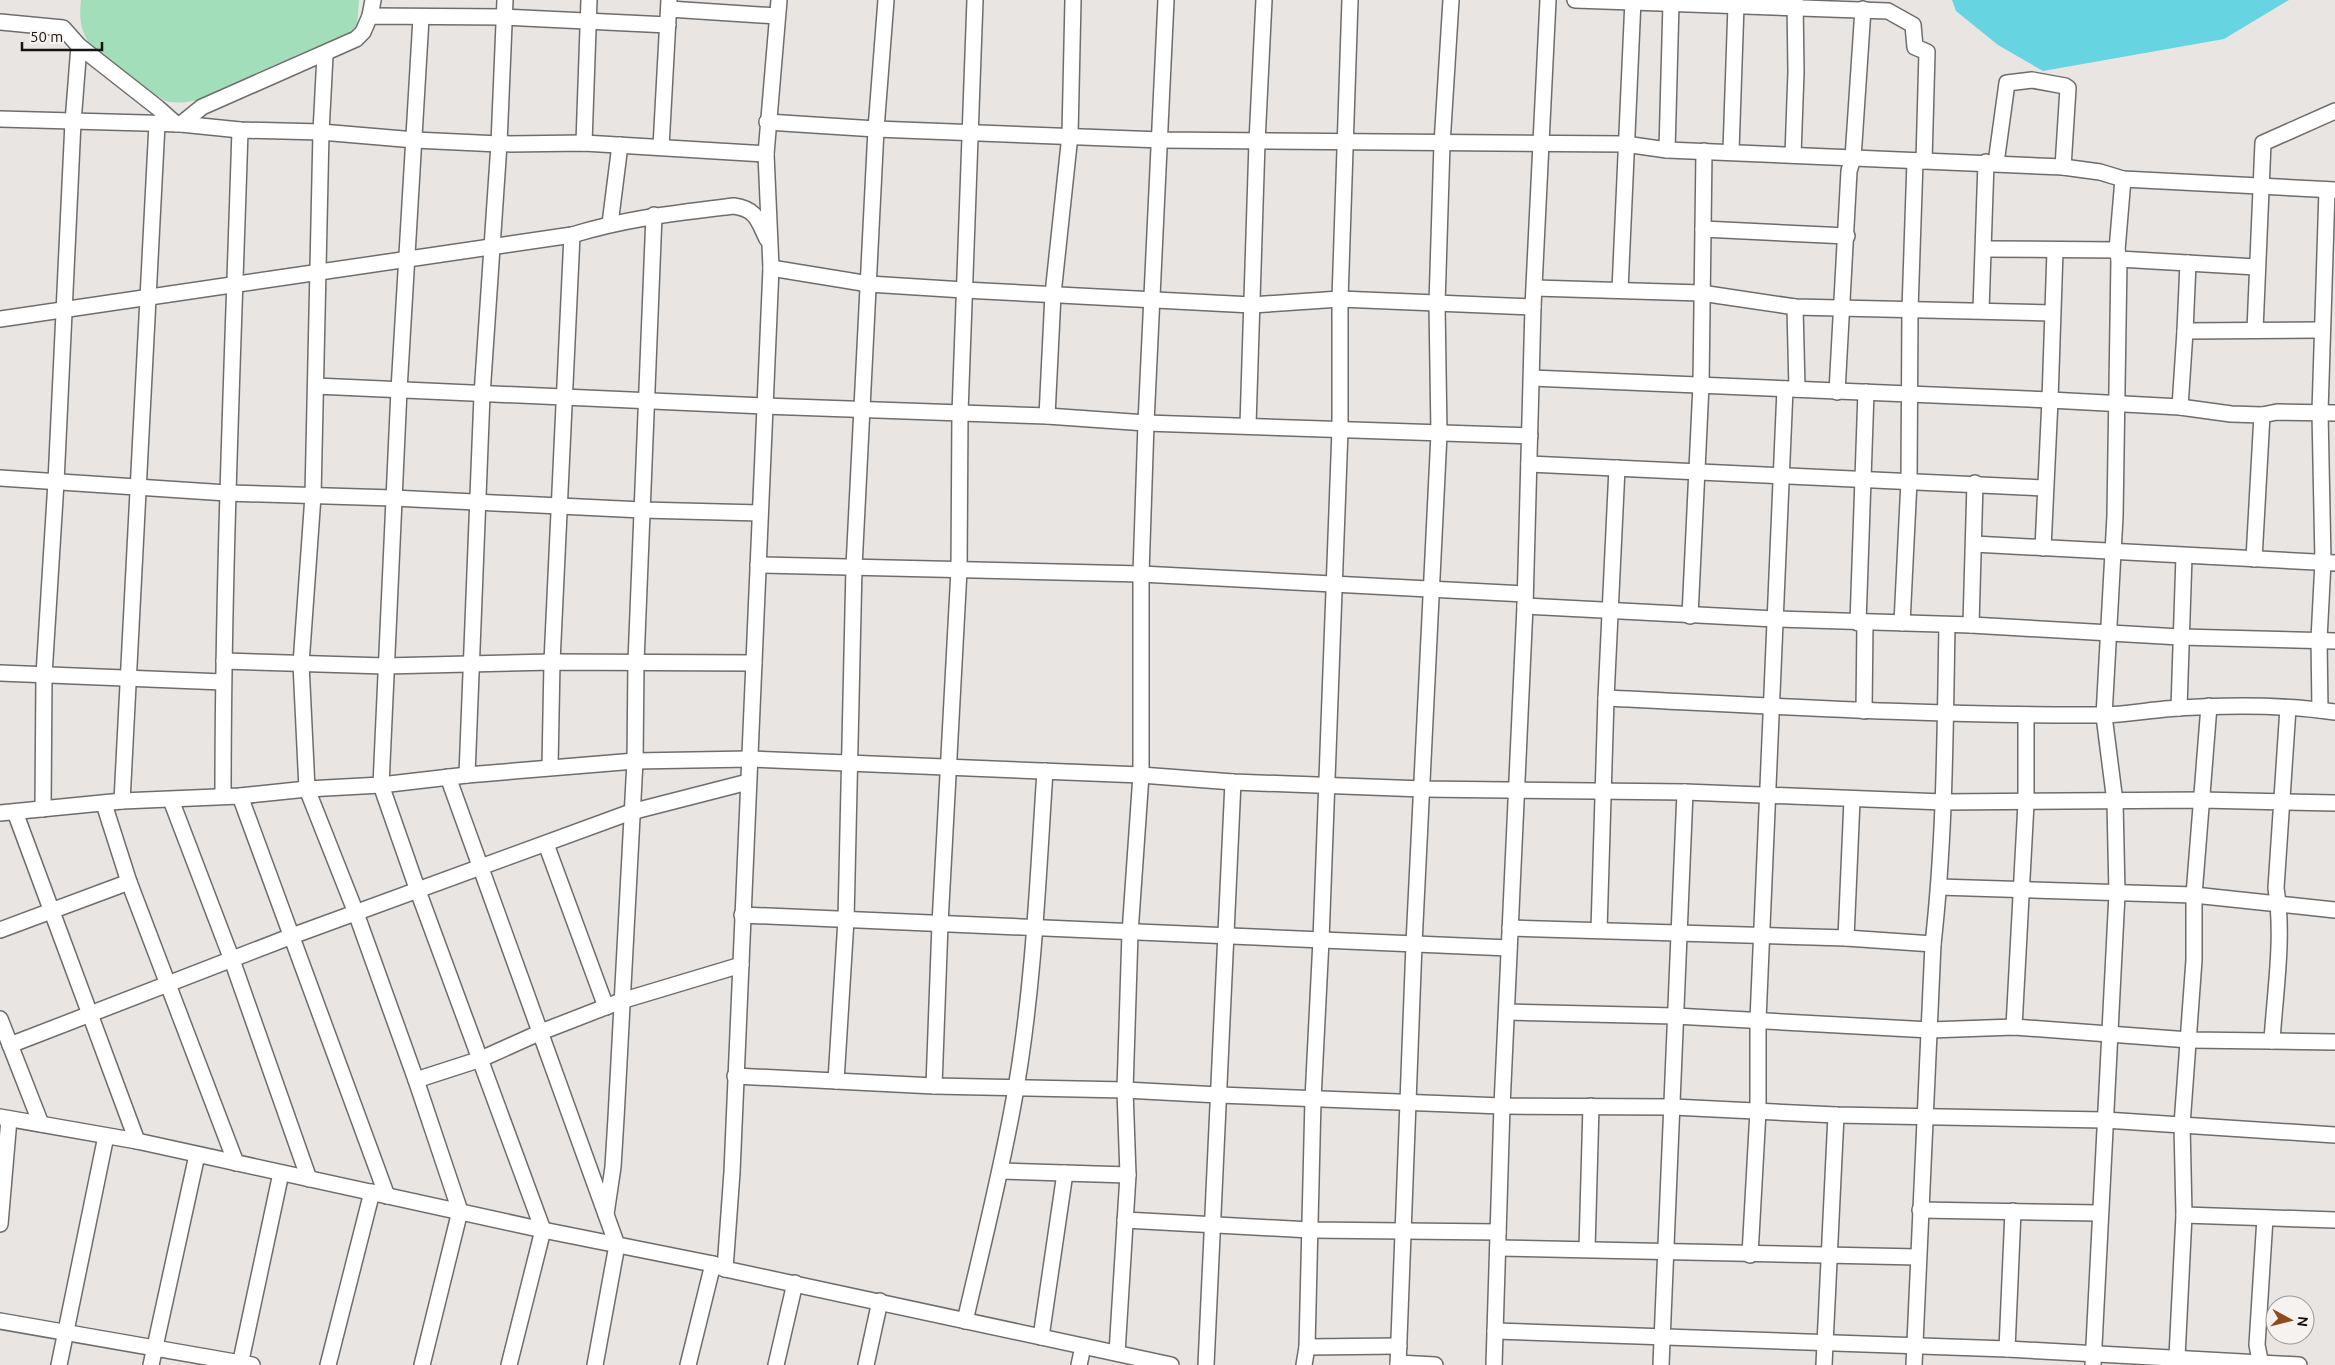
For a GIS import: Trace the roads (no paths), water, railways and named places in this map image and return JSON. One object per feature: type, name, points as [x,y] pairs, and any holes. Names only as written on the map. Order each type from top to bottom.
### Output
[{"type":"street","points":[[178,124],[202,107],[356,39],[363,32],[370,16],[373,0]]},
{"type":"street","points":[[467,775],[482,395],[505,0]]},
{"type":"street","points":[[584,143],[589,0]]},
{"type":"street","points":[[688,1365],[719,1267],[736,1076],[771,268],[766,154],[779,0]]},
{"type":"street","points":[[836,1081],[846,920],[848,762],[854,567],[876,129],[886,0]]},
{"type":"street","points":[[934,1086],[940,924],[959,570],[960,413],[975,0]]},
{"type":"street","points":[[1047,416],[1053,294],[1070,135],[1073,0]]},
{"type":"street","points":[[1118,1353],[1128,1175],[1125,1090],[1130,933],[1141,775],[1141,574],[1146,422],[1161,140],[1166,0]]},
{"type":"street","points":[[1248,425],[1257,142],[1264,0]]},
{"type":"street","points":[[1304,1365],[1307,1348],[1313,1099],[1321,940],[1340,430],[1340,299],[1347,141],[1350,0]]},
{"type":"street","points":[[1435,1365],[1398,1364],[1414,944],[1439,434],[1437,304],[1442,144],[1450,0]]},
{"type":"street","points":[[1494,1365],[1502,1106],[1525,600],[1539,144],[1548,0]]},
{"type":"street","points":[[1575,0],[1671,3],[1713,2],[1736,5],[1795,3],[1888,11],[1913,25],[1914,47],[1927,52],[1910,310],[1909,481],[1902,624]]},
{"type":"street","points":[[1620,290],[1625,144],[1633,1]]},
{"type":"street","points":[[1668,150],[1671,3]]},
{"type":"street","points":[[1793,155],[1796,72],[1795,3]]},
{"type":"street","points":[[661,147],[669,5],[777,16]]},
{"type":"street","points":[[1731,151],[1736,5]]},
{"type":"street","points":[[1837,392],[1849,172],[1853,158],[1862,9]]},
{"type":"street","points":[[370,16],[421,18],[504,17],[668,25]]},
{"type":"street","points":[[421,18],[393,498],[385,666],[382,785],[418,891],[543,1230],[509,1365]]},
{"type":"street","points":[[0,22],[63,28],[79,46],[178,124]]},
{"type":"street","points":[[43,809],[44,675],[56,482],[73,122],[79,46]]},
{"type":"street","points":[[325,54],[321,132],[313,496],[301,664],[307,789],[356,913],[416,1080],[460,1211],[422,1365]]},
{"type":"street","points":[[1981,310],[1991,163],[2007,83],[2032,80],[2068,88],[2063,167]]},
{"type":"street","points":[[2255,330],[2256,267],[2263,143],[2335,111]]},
{"type":"street","points":[[0,119],[178,124],[240,130],[321,132],[414,140],[498,144],[584,143],[766,154]]},
{"type":"street","points":[[768,122],[876,129],[1161,140],[1347,141],[1442,144],[1625,144],[1668,150],[1704,152],[1731,151],[2063,167],[2100,172],[2123,179],[2331,190],[2330,265],[2322,330],[2328,413],[2329,562],[2319,640],[2328,711],[2209,706],[2104,716],[2026,715],[1864,711],[1606,698]]},
{"type":"street","points":[[122,801],[127,678],[150,297],[157,124]]},
{"type":"street","points":[[223,796],[223,682],[227,493],[240,130]]},
{"type":"street","points":[[610,224],[620,145]]},
{"type":"street","points":[[1690,616],[1701,385],[1704,152]]},
{"type":"street","points":[[2093,1360],[2099,1213],[2111,1036],[2112,958],[2117,894],[2115,802],[2104,716],[2113,553],[2118,404],[2118,255],[2123,179]]},
{"type":"street","points":[[0,319],[572,235],[610,224],[654,215],[734,206],[745,208],[753,213],[769,245]]},
{"type":"street","points":[[606,1214],[613,1167],[635,761],[636,662],[654,215]]},
{"type":"street","points":[[1704,229],[1847,236]]},
{"type":"street","points":[[550,767],[552,662],[572,235]]},
{"type":"street","points":[[1985,249],[2118,255],[2188,263],[2256,267]]},
{"type":"street","points":[[2043,548],[2055,251]]},
{"type":"street","points":[[2180,408],[2186,331],[2188,263]]},
{"type":"street","points":[[771,268],[869,284],[1153,300],[1252,305],[1340,299],[1533,307]]},
{"type":"street","points":[[1535,288],[1701,293],[1795,308],[1981,310],[2052,313]]},
{"type":"street","points":[[1750,1255],[1758,1110],[1758,1020],[1780,476],[1791,389],[1795,308]]},
{"type":"street","points":[[2186,331],[2322,330]]},
{"type":"street","points":[[1532,378],[2050,400],[2180,408],[2231,414],[2262,415],[2277,412],[2328,413]]},
{"type":"street","points":[[316,386],[482,395],[1047,416],[1439,434],[1530,436]]},
{"type":"street","points":[[1864,711],[1862,623],[1866,392]]},
{"type":"street","points":[[2254,559],[2262,415]]},
{"type":"street","points":[[1529,464],[1975,483],[2045,488]]},
{"type":"street","points":[[1599,930],[1606,698],[1612,610],[1617,468]]},
{"type":"street","points":[[0,478],[227,493],[760,513]]},
{"type":"street","points":[[1971,625],[1975,483]]},
{"type":"street","points":[[1974,544],[2113,553],[2329,562]]},
{"type":"street","points":[[2179,708],[2184,556]]},
{"type":"street","points":[[758,565],[1141,574],[1432,591],[1612,610],[1690,616],[1971,625],[2109,633],[2335,641]]},
{"type":"street","points":[[1914,1365],[1933,944],[1939,887],[1943,802],[1946,625]]},
{"type":"street","points":[[224,661],[385,666],[552,662],[754,663]]},
{"type":"street","points":[[0,673],[223,682]]},
{"type":"street","points":[[2177,1357],[2184,1215],[2182,1125],[2194,960],[2194,895],[2209,706]]},
{"type":"street","points":[[2272,1041],[2279,904],[2276,888],[2288,708]]},
{"type":"street","points":[[2014,1027],[2026,803],[2026,715]]},
{"type":"street","points":[[137,1141],[51,911],[8,813],[122,801],[240,796],[307,789],[382,785],[550,767],[635,761],[750,759],[948,766],[1141,775],[1233,782],[1326,784],[1423,790],[1685,792],[1852,800],[1943,802],[2026,803],[2202,800],[2335,803]]},
{"type":"street","points":[[965,1321],[1001,1171],[1016,1086],[1035,928],[1045,771]]},
{"type":"street","points":[[448,777],[618,1245],[595,1365]]},
{"type":"street","points":[[10,1045],[167,986],[292,936],[631,812],[748,782]]},
{"type":"street","points":[[1206,1365],[1219,1095],[1224,936],[1233,782]]},
{"type":"street","points":[[1661,1365],[1685,792]]},
{"type":"street","points":[[240,796],[387,1196]]},
{"type":"street","points":[[171,800],[232,960],[309,1179]]},
{"type":"street","points":[[1846,938],[1852,800]]},
{"type":"street","points":[[104,804],[128,882],[236,1162]]},
{"type":"street","points":[[546,844],[606,1008]]},
{"type":"street","points":[[0,930],[128,882]]},
{"type":"street","points":[[1939,887],[2194,895],[2335,910]]},
{"type":"street","points":[[742,915],[1509,948]]},
{"type":"street","points":[[1510,928],[1846,938],[1933,944]]},
{"type":"street","points":[[416,1080],[481,1059],[541,1032],[621,1001],[741,965]]},
{"type":"street","points":[[1507,1012],[1675,1016],[1930,1030],[2014,1027],[2111,1036],[2189,1040],[2335,1042]]},
{"type":"street","points":[[0,1019],[40,1124]]},
{"type":"street","points":[[736,1076],[934,1086],[1016,1086],[1502,1106],[1673,1107],[1925,1117],[2106,1120],[2335,1135]]},
{"type":"street","points":[[1587,1250],[1591,1106]]},
{"type":"street","points":[[1824,1365],[1836,1114]]},
{"type":"street","points":[[0,1224],[4,1118],[137,1141],[1171,1365]]},
{"type":"street","points":[[59,1365],[106,1136]]},
{"type":"street","points":[[151,1365],[197,1155]]},
{"type":"street","points":[[1001,1171],[1128,1175]]},
{"type":"street","points":[[0,1321],[65,1334],[244,1364],[280,1173]]},
{"type":"street","points":[[1041,1337],[1066,1173]]},
{"type":"street","points":[[328,1365],[372,1192]]},
{"type":"street","points":[[1920,1210],[2099,1213]]},
{"type":"street","points":[[2006,1349],[2013,1211]]},
{"type":"street","points":[[2184,1215],[2335,1220]]},
{"type":"street","points":[[2261,1364],[2258,1345],[2265,1218]]},
{"type":"street","points":[[1125,1220],[1310,1230],[1498,1232]]},
{"type":"street","points":[[1498,1248],[1750,1255],[1918,1257]]},
{"type":"street","points":[[776,1365],[795,1283]]},
{"type":"street","points":[[866,1365],[880,1301]]},
{"type":"street","points":[[1495,1331],[2006,1349],[2093,1360],[2177,1357],[2299,1365]]},
{"type":"street","points":[[1307,1348],[1399,1346]]},
{"type":"street","points":[[1079,1365],[1083,1347]]},
{"type":"water","points":[[1952,0],[2289,0],[2224,39],[2043,71],[1998,45],[1956,11]]}]
